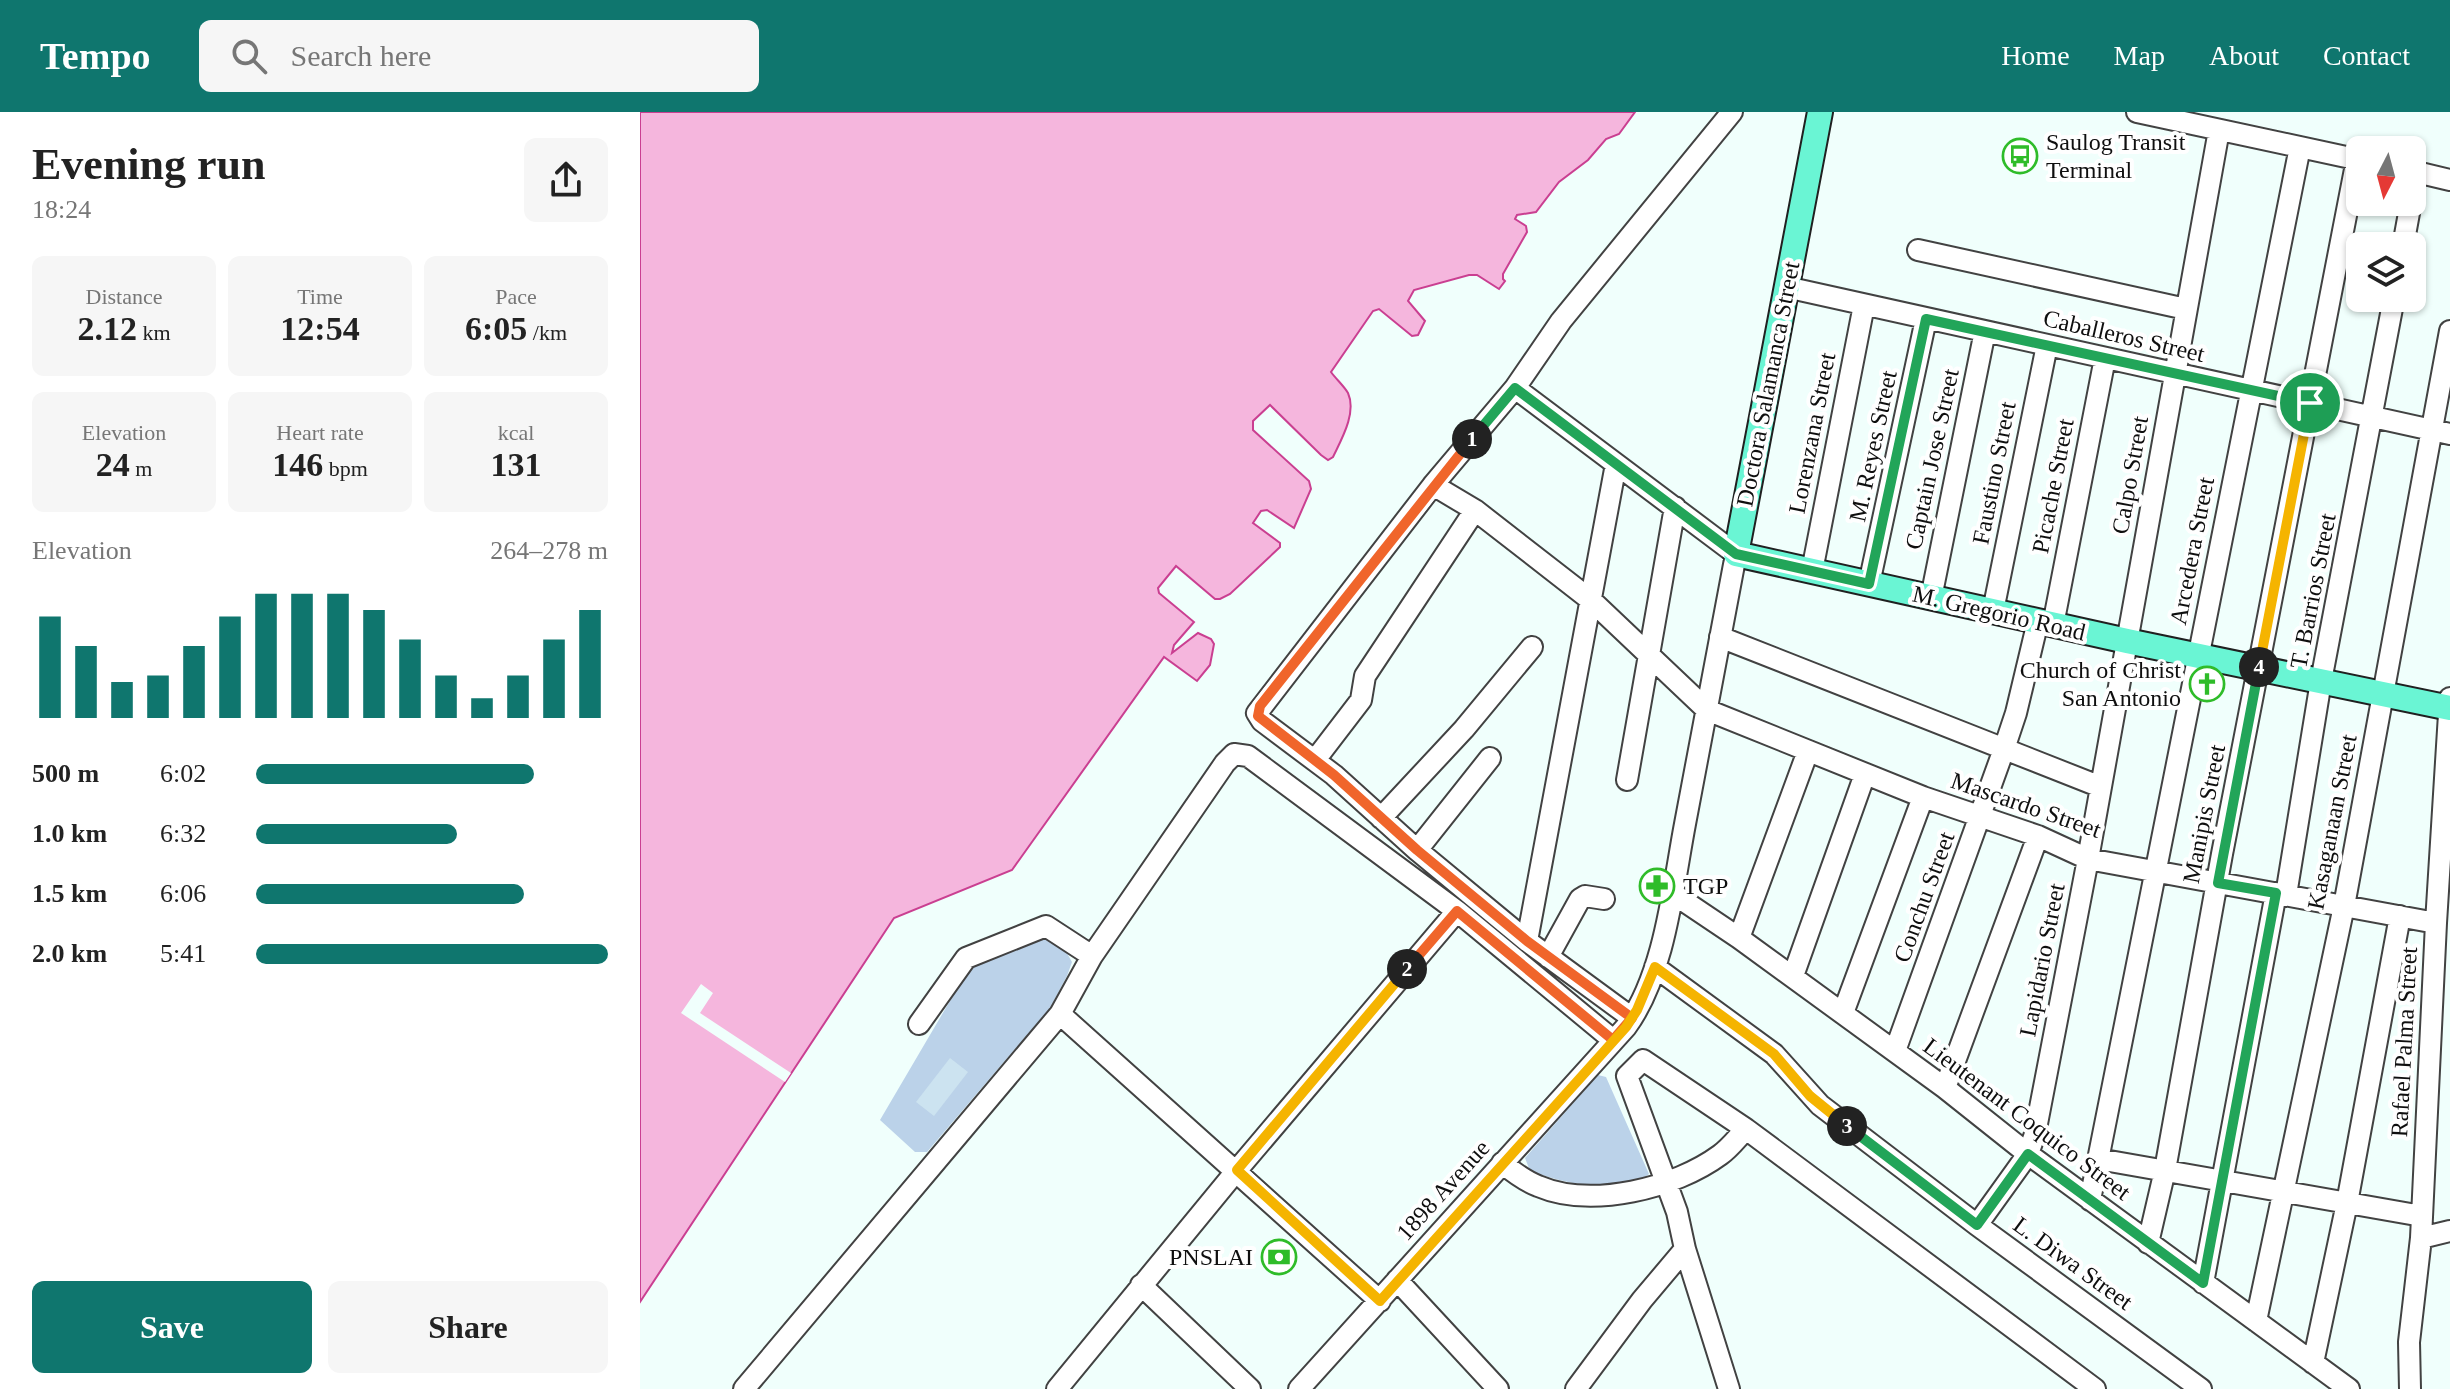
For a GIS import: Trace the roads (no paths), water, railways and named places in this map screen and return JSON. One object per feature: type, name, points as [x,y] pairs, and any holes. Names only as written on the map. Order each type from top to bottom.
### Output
[{"type":"main road","name":"Doctora Salamanca Street","points":[[1736,554],[1820,112]]},
{"type":"main road","name":"M. Gregorio Road","points":[[1736,554],[2127,641],[2449,705]]},
{"type":"street","points":[[1624,1028],[1548,957],[1417,850],[1315,760],[1262,721],[1258,710],[1433,485],[1515,388],[1561,321],[1732,112]]},
{"type":"street","points":[[2137,112],[2182,117],[2219,130],[2346,157]]},
{"type":"street","name":"Calpo Street","points":[[2127,641],[2219,130]]},
{"type":"street","name":"Arcedera Street","points":[[2090,1200],[2300,147]]},
{"type":"street","points":[[2426,175],[2450,180]]},
{"type":"street","name":"Manipis Street","points":[[2148,1243],[2165,1170],[2258,668],[2347,216]]},
{"type":"street","points":[[1918,250],[2186,309]]},
{"type":"street","name":"Caballeros Street","points":[[1786,287],[2441,432]]},
{"type":"street","name":"Lorenzana Street","points":[[1812,571],[1864,305]]},
{"type":"street","name":"T. Barrios Street","points":[[2203,1283],[2281,894],[2392,312]]},
{"type":"street","name":"M. Reyes Street","points":[[1869,584],[1926,319]]},
{"type":"street","name":"Captain Jose Street","points":[[1931,598],[1985,331]]},
{"type":"street","name":"Kasaganaan Street","points":[[2256,1321],[2344,906],[2383,694],[2441,432],[2450,331]]},
{"type":"street","name":"Faustino Street","points":[[1993,611],[2047,345]]},
{"type":"street","name":"Picache Street","points":[[2045,623],[2105,358]]},
{"type":"street","points":[[1515,388],[1736,554]]},
{"type":"street","points":[[1527,941],[1616,464]]},
{"type":"street","points":[[1433,485],[1475,510],[1592,601],[1707,710]]},
{"type":"street","points":[[1627,780],[1675,507]]},
{"type":"street","points":[[1315,760],[1361,700],[1365,676],[1475,510]]},
{"type":"street","name":"Doctora Salamanca Street","points":[[1624,1028],[1655,967],[1672,893],[1736,554]]},
{"type":"street","name":"Conchu Street","points":[[1895,1051],[1981,816],[2045,623]]},
{"type":"street","points":[[1720,637],[2101,787]]},
{"type":"street","name":"Lapidario Street","points":[[1977,1225],[2028,1154],[2035,1134],[2127,641]]},
{"type":"street","points":[[1381,818],[1464,729],[1532,647]]},
{"type":"street","name":"Rafael Palma Street","points":[[2410,1389],[2409,1342],[2421,1238],[2449,705]]},
{"type":"street","name":"Mascardo Street","points":[[1707,710],[1923,797],[2038,836],[2088,859],[2436,923]]},
{"type":"street","points":[[1739,938],[1808,751]]},
{"type":"street","points":[[744,1389],[1060,1014],[1092,956],[1234,754],[1248,756],[1457,911],[1624,1028]]},
{"type":"street","points":[[1417,850],[1490,758]]},
{"type":"street","points":[[1793,976],[1865,774]]},
{"type":"street","points":[[1843,1013],[1923,797]]},
{"type":"street","points":[[1945,1088],[2038,836]]},
{"type":"street","name":"Lieutenant Coquico Street","points":[[1672,893],[1793,976],[1945,1088],[2028,1154],[2349,1389]]},
{"type":"street","points":[[1548,957],[1580,899],[1585,896],[1604,899]]},
{"type":"street","points":[[1057,1389],[1237,1170],[1457,911]]},
{"type":"street","points":[[2313,1363],[2347,1203],[2400,916]]},
{"type":"street","points":[[919,1024],[966,958],[1046,926],[1092,956]]},
{"type":"street","name":"L. Diwa Street","points":[[1655,967],[1763,1046],[1820,1105],[2201,1389]]},
{"type":"street","points":[[1060,1014],[1380,1301]]},
{"type":"street","name":"1898 Avenue","points":[[1299,1389],[1624,1028]]},
{"type":"street","points":[[1729,1389],[1685,1249],[1677,1212],[1627,1076],[1643,1060],[1746,1129],[2095,1389]]},
{"type":"street","points":[[1502,1163],[1539,1187],[1559,1192],[1593,1196],[1630,1192],[1666,1182],[1722,1154],[1746,1129]]},
{"type":"street","points":[[2098,1159],[2422,1216]]},
{"type":"street","points":[[2421,1238],[2450,1231]]},
{"type":"street","points":[[1576,1389],[1642,1300],[1685,1249]]},
{"type":"street","points":[[1397,1280],[1498,1389]]},
{"type":"street","points":[[1141,1285],[1250,1389]]},
{"type":"place","name":"Saulog Transit Terminal","points":[[2020,156]]},
{"type":"place","name":"Church of Christ San Antonio","points":[[2207,684]]},
{"type":"place","name":"TGP","points":[[1657,886]]},
{"type":"place","name":"PNSLAI","points":[[1279,1257]]}]
